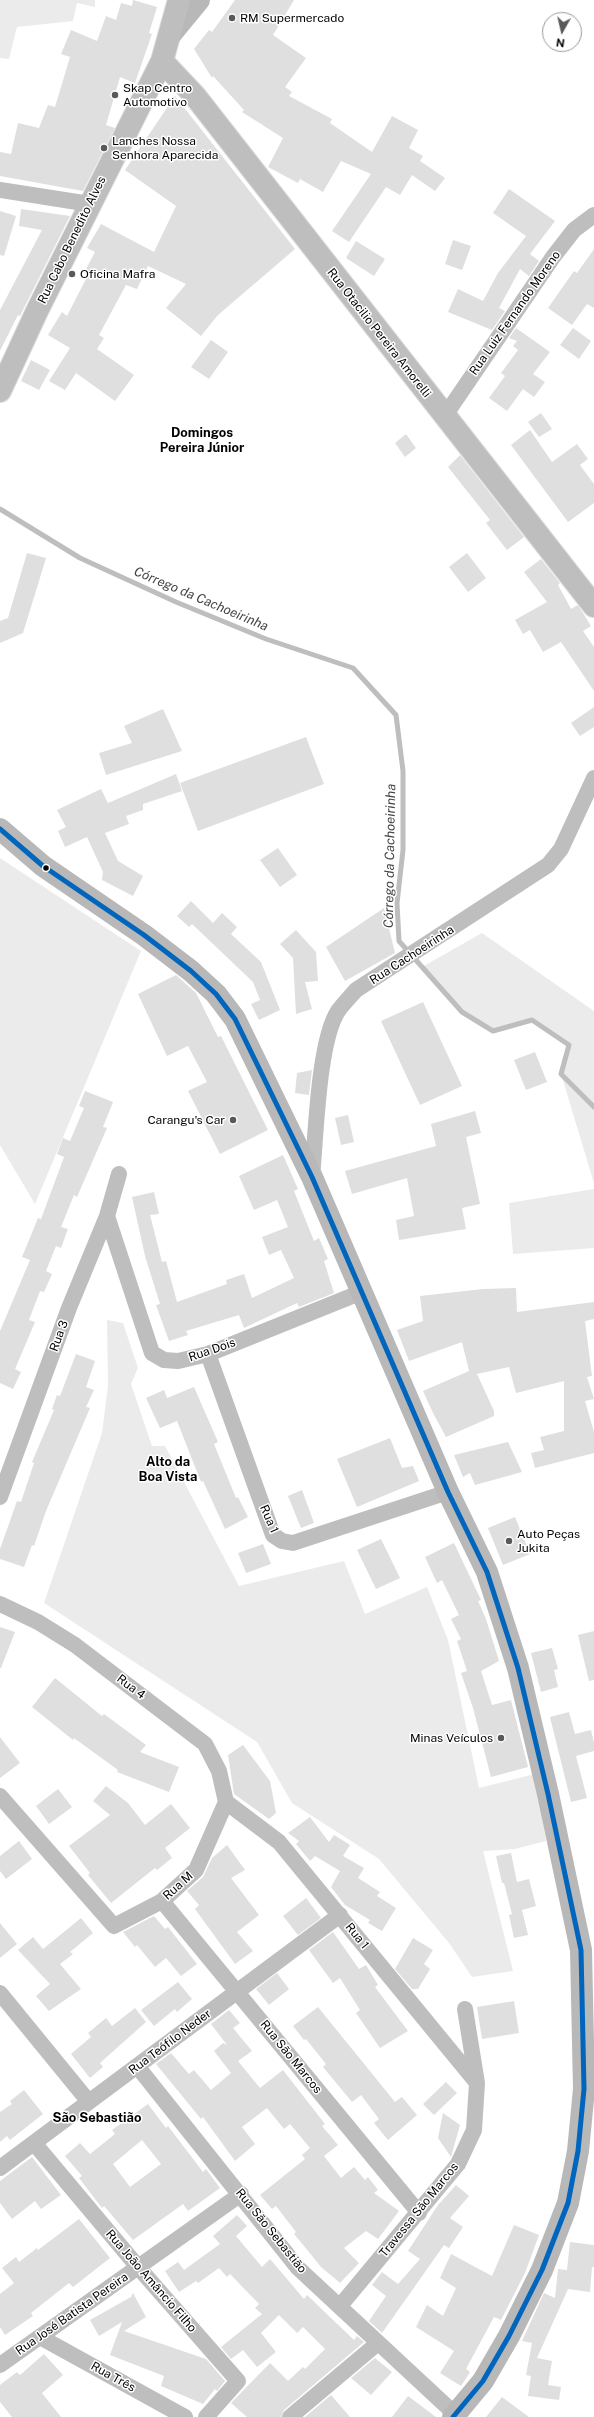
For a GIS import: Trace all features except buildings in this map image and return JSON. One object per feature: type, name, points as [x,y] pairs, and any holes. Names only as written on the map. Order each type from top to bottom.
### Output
[{"type":"main road","name":"Rua Cabo Benedito Alves","points":[[0,391],[90,204],[162,61],[171,34],[179,0]]},
{"type":"main road","points":[[171,34],[200,0]]},
{"type":"main road","name":"Rua Otacilio Pereira Amorelli","points":[[162,61],[195,96],[444,417],[594,606]]},
{"type":"main road","points":[[0,830],[43,866],[150,940],[191,971],[216,994],[235,1019],[312,1177],[448,1492],[494,1592],[518,1668],[538,1747],[581,1950],[584,2033],[584,2089],[579,2143],[568,2203],[542,2270],[509,2336],[483,2381],[454,2416]]},
{"type":"street","points":[[0,190],[90,204]]},
{"type":"street","name":"Rua Luiz Fernando Moreno","points":[[444,417],[553,257],[574,230],[594,215]]},
{"type":"street","name":"Rua Cachoeirinha","points":[[312,1177],[328,1031],[338,1011],[356,990],[402,962],[548,865],[561,849],[594,778]]},
{"type":"street","name":"Rua 3","points":[[0,1497],[69,1308],[107,1216],[119,1174]]},
{"type":"street","name":"Rua Dois","points":[[107,1216],[152,1353],[164,1360],[178,1361],[208,1354],[362,1292]]},
{"type":"street","name":"Rua 1","points":[[208,1354],[273,1534],[282,1541],[293,1543],[448,1492]]},
{"type":"street","name":"Rua 4","points":[[0,1604],[38,1622],[75,1645],[205,1744],[219,1772],[226,1802]]},
{"type":"street","name":"Rua M","points":[[0,1796],[114,1926],[162,1901],[196,1870],[226,1802]]},
{"type":"street","name":"Rua 1","points":[[226,1802],[279,1842],[477,2083]]},
{"type":"street","name":"Rua São Marcos","points":[[162,1901],[419,2214]]},
{"type":"street","name":"Rua Teófilo Neder","points":[[0,2168],[340,1915]]},
{"type":"street","points":[[0,1993],[89,2102]]},
{"type":"street","name":"Travessa São Marcos","points":[[340,2306],[419,2214],[458,2164],[474,2130],[477,2083],[465,2009]]},
{"type":"street","name":"Rua São Sebastião","points":[[137,2066],[241,2194],[298,2268],[340,2306],[454,2416]]},
{"type":"street","name":"Rua João Amâncio Filho","points":[[34,2143],[138,2267],[238,2381],[206,2417]]},
{"type":"street","name":"Rua José Batista Pereira","points":[[0,2365],[241,2194]]},
{"type":"street","name":"Rua Três","points":[[40,2337],[185,2417]]},
{"type":"street","points":[[290,2417],[378,2343]]},
{"type":"shaded area","points":[[0,0],[95,0],[95,7],[77,3],[73,21],[17,27],[9,59],[0,58]]},
{"type":"shaded area","points":[[0,858],[141,951],[35,1204],[0,1145]]},
{"type":"shaded area","points":[[482,933],[594,1011],[594,1183],[561,1074],[568,1045],[532,1020],[493,1031],[462,1012],[422,967]]},
{"type":"shaded area","points":[[594,1189],[594,1248],[513,1254],[509,1203]]},
{"type":"shaded area","points":[[107,1320],[123,1323],[138,1368],[131,1384],[152,1446],[165,1446],[239,1586],[344,1561],[365,1614],[427,1587],[448,1640],[479,1788],[535,1774],[546,1841],[515,1849],[483,1851],[513,1971],[472,1977],[449,1943],[379,1859],[292,1803],[257,1742],[44,1603],[102,1433],[108,1386]]},
{"type":"waterway","name":"Córrego da Cachoeirinha","points":[[0,509],[80,558],[176,602],[266,639],[353,668],[396,715],[403,771],[403,850],[397,903],[399,941],[462,1012],[493,1031],[532,1020],[569,1045],[561,1074],[594,1107]]},
{"type":"transit line","points":[[0,829],[43,866],[144,935],[191,971],[216,994],[235,1019],[312,1177],[448,1492],[487,1572],[518,1668],[548,1794],[581,1950],[584,2089],[578,2151],[568,2203],[542,2270],[509,2336],[483,2381],[453,2417]]},
{"type":"place","name":"RM Supermercado","points":[[232,18]]},
{"type":"place","name":"Skap Centro Automotivo","points":[[115,95]]},
{"type":"place","name":"Lanches Nossa Senhora Aparecida","points":[[104,148]]},
{"type":"place","name":"Oficina Mafra","points":[[72,274]]},
{"type":"place","name":"Carangu's Car","points":[[233,1120]]},
{"type":"place","name":"Auto Peças Jukita","points":[[509,1541]]},
{"type":"place","name":"Minas Veículos","points":[[501,1738]]},
{"type":"district","name":"Domingos Pereira Júnior","points":[[202,440]]},
{"type":"district","name":"Alto da Boa Vista","points":[[168,1470]]},
{"type":"district","name":"São Sebastião","points":[[97,2118]]}]
